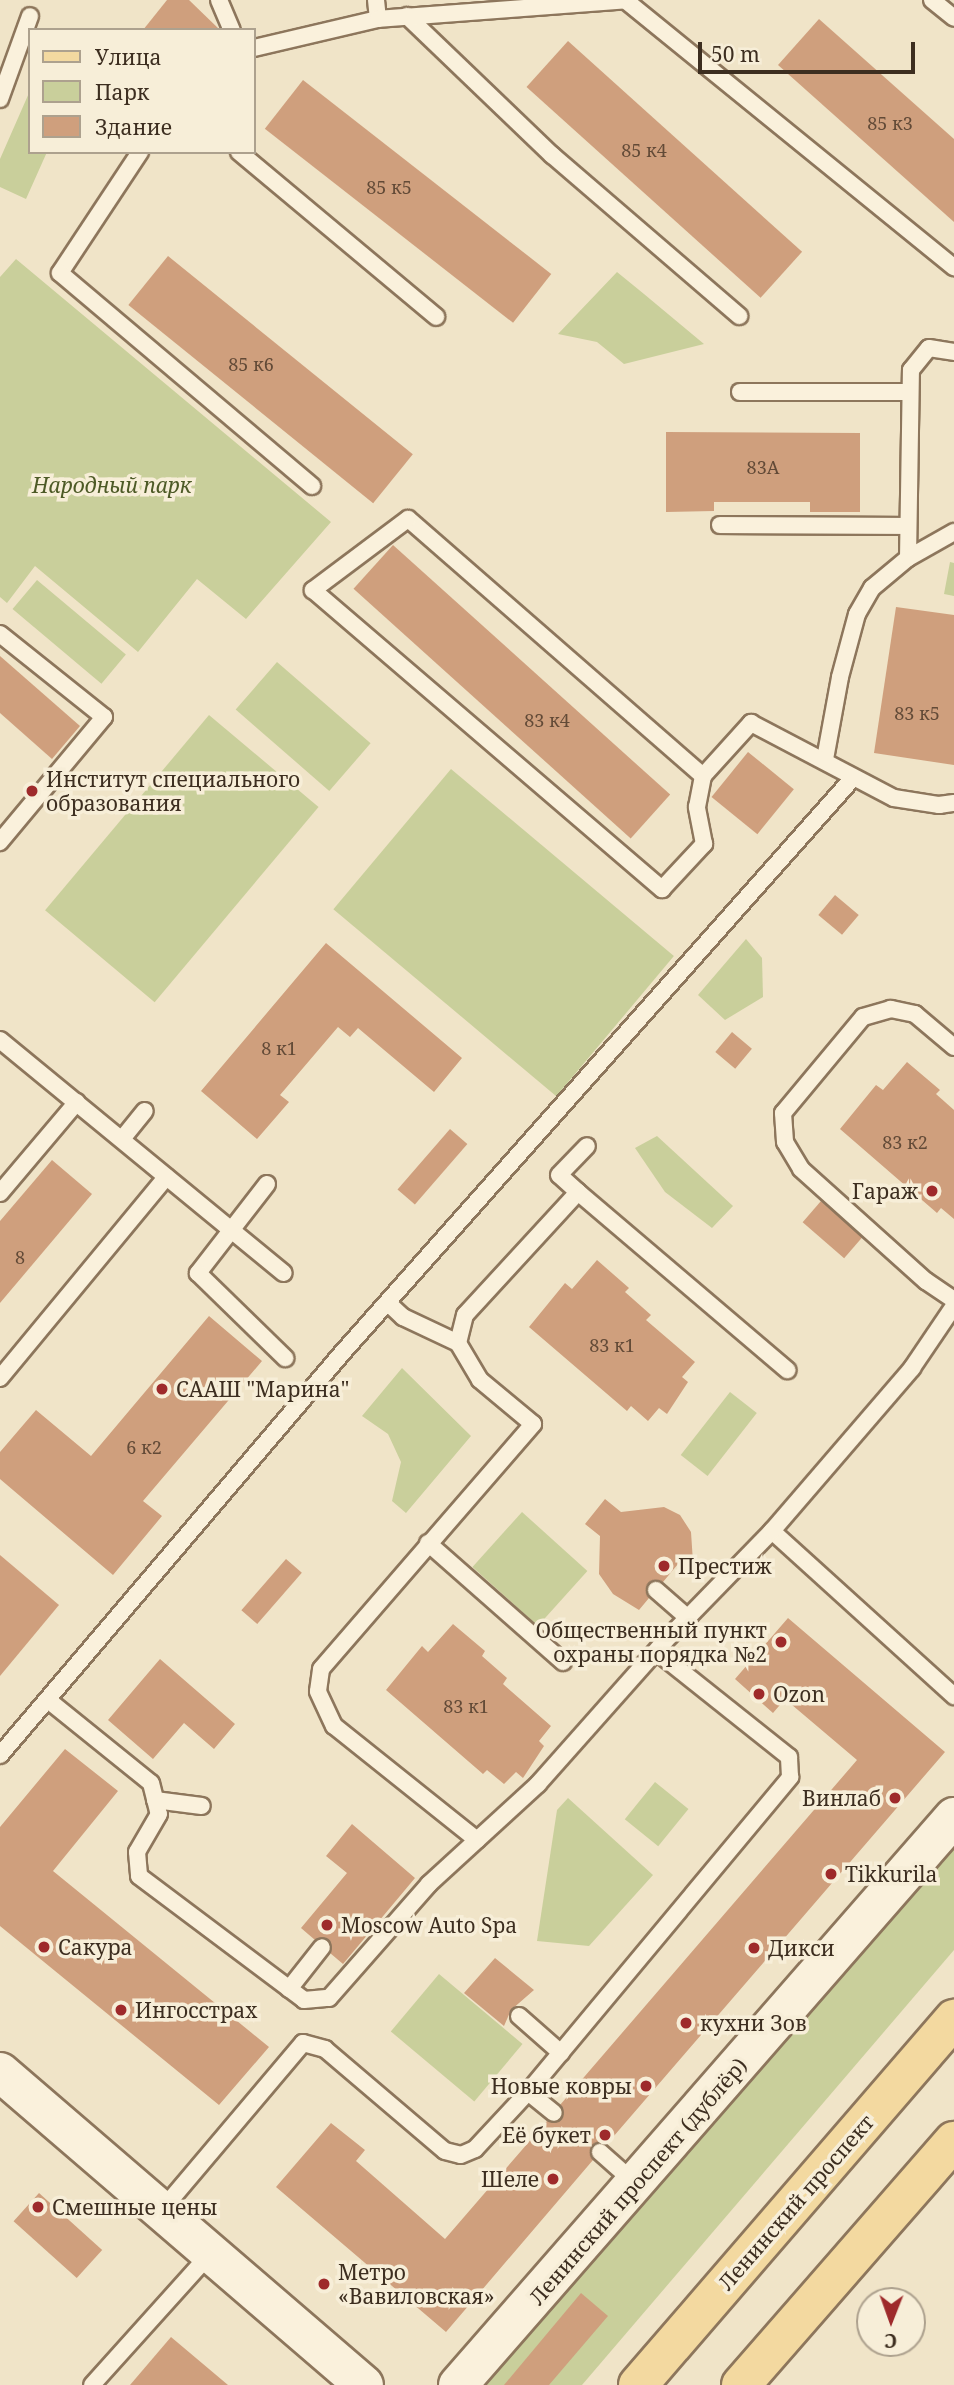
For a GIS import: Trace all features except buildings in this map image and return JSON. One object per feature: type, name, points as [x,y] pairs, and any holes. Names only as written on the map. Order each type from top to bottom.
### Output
[{"type":"main road","name":"Ленинский проспект","points":[[638,2385],[954,2019]]},
{"type":"main road","points":[[741,2385],[954,2141]]},
{"type":"street","name":"Ленинский проспект (дублёр)","points":[[458,2385],[954,1817]]},
{"type":"street","points":[[0,2072],[364,2385]]},
{"type":"lane","points":[[219,0],[231,28]]},
{"type":"lane","points":[[376,0],[378,19]]},
{"type":"lane","points":[[256,48],[378,19],[627,0],[954,267]]},
{"type":"lane","points":[[932,0],[954,18]]},
{"type":"lane","points":[[0,99],[30,16]]},
{"type":"lane","points":[[407,16],[552,155],[739,316]]},
{"type":"lane","points":[[139,154],[60,273],[312,486]]},
{"type":"lane","points":[[241,154],[436,317]]},
{"type":"lane","points":[[908,558],[909,392],[918,357],[929,348],[954,352]]},
{"type":"lane","points":[[740,392],[909,392]]},
{"type":"lane","points":[[703,776],[408,519],[313,590],[662,890],[704,844],[697,807],[703,776],[751,723],[825,759],[853,778],[894,798],[939,805],[954,803]]},
{"type":"lane","points":[[720,525],[908,526]]},
{"type":"lane","points":[[825,759],[840,677],[857,614],[872,588],[908,558],[954,532]]},
{"type":"lane","points":[[0,634],[104,717],[0,842]]},
{"type":"lane","points":[[0,1755],[388,1303],[853,778]]},
{"type":"lane","points":[[48,1700],[151,1783],[159,1814],[137,1852],[139,1876],[304,2000],[329,1998],[429,1884],[538,1784],[688,1618],[772,1531],[912,1368],[953,1310],[926,1281],[801,1169],[785,1142],[783,1114],[863,1017],[891,1009],[915,1014],[954,1047]]},
{"type":"lane","points":[[0,1040],[122,1139],[230,1232],[284,1273]]},
{"type":"lane","points":[[0,1193],[77,1102]]},
{"type":"lane","points":[[122,1139],[145,1111]]},
{"type":"lane","points":[[587,1146],[559,1175],[787,1370]]},
{"type":"lane","points":[[0,1378],[166,1177]]},
{"type":"lane","points":[[267,1184],[198,1273],[285,1358]]},
{"type":"lane","points":[[458,1343],[465,1315],[578,1192]]},
{"type":"lane","points":[[388,1303],[403,1317],[458,1343],[480,1380],[533,1424],[321,1669],[318,1691],[334,1726],[477,1840]]},
{"type":"lane","points":[[772,1531],[954,1696]]},
{"type":"lane","points":[[428,1543],[563,1662]]},
{"type":"lane","points":[[656,1590],[688,1618]]},
{"type":"lane","points":[[161,2211],[303,2043],[326,2049],[445,2151],[461,2155],[475,2149],[528,2092],[790,1777],[789,1757],[657,1653]]},
{"type":"lane","points":[[155,1800],[202,1806]]},
{"type":"lane","points":[[289,1989],[322,1947]]},
{"type":"lane","points":[[519,2016],[561,2053]]},
{"type":"lane","points":[[528,2092],[554,2113]]},
{"type":"lane","points":[[600,2152],[636,2184]]},
{"type":"lane","points":[[92,2385],[211,2253]]},
{"type":"green space","points":[[28,95],[28,154],[46,154],[26,199],[0,187],[0,159]]},
{"type":"green space","name":"Народный парк","points":[[16,259],[331,522],[246,619],[197,579],[138,652],[35,566],[7,603],[0,597],[0,277]]},
{"type":"green space","points":[[617,272],[704,344],[624,364],[597,342],[558,334]]},
{"type":"green space","points":[[950,562],[954,563],[954,596],[944,594]]},
{"type":"green space","points":[[37,580],[126,655],[101,684],[13,609]]},
{"type":"green space","points":[[277,662],[371,743],[329,791],[236,710]]},
{"type":"green space","points":[[209,715],[319,807],[155,1002],[45,910]]},
{"type":"green space","points":[[451,769],[674,956],[556,1096],[333,909]]},
{"type":"green space","points":[[746,939],[762,958],[763,997],[725,1020],[698,995]]},
{"type":"green space","points":[[657,1136],[733,1206],[712,1228],[665,1192],[635,1148]]},
{"type":"green space","points":[[402,1368],[471,1436],[406,1513],[392,1501],[401,1462],[388,1434],[362,1416]]},
{"type":"green space","points":[[730,1392],[757,1413],[708,1476],[681,1455]]},
{"type":"green space","points":[[522,1512],[587,1571],[538,1626],[472,1567]]},
{"type":"green space","points":[[655,1782],[688,1809],[658,1846],[625,1819]]},
{"type":"green space","points":[[568,1798],[653,1875],[589,1946],[537,1941],[557,1810]]},
{"type":"green space","points":[[954,1837],[954,1950],[582,2385],[477,2385]]},
{"type":"green space","points":[[439,1974],[522,2044],[474,2102],[391,2031]]},
{"type":"place","name":"Институт специального образования","points":[[32,791]]},
{"type":"place","name":"Гараж","points":[[932,1191]]},
{"type":"place","name":"СААШ \"Марина\"","points":[[162,1389]]},
{"type":"place","name":"Престиж","points":[[664,1566]]},
{"type":"place","name":"Общественный пункт охраны порядка №2","points":[[781,1642]]},
{"type":"place","name":"Ozon","points":[[759,1694]]},
{"type":"place","name":"Винлаб","points":[[895,1798]]},
{"type":"place","name":"Tikkurila","points":[[831,1874]]},
{"type":"place","name":"Moscow Auto Spa","points":[[327,1925]]},
{"type":"place","name":"Сакура","points":[[44,1947]]},
{"type":"place","name":"Дикси","points":[[754,1948]]},
{"type":"place","name":"Ингосстрах","points":[[121,2010]]},
{"type":"place","name":"кухни Зов","points":[[686,2023]]},
{"type":"place","name":"Новые ковры","points":[[646,2086]]},
{"type":"place","name":"Её букет","points":[[605,2135]]},
{"type":"place","name":"Шеле","points":[[553,2179]]},
{"type":"place","name":"Смешные цены","points":[[38,2207]]},
{"type":"place","name":"Метро «Вавиловская»","points":[[324,2284]]}]
